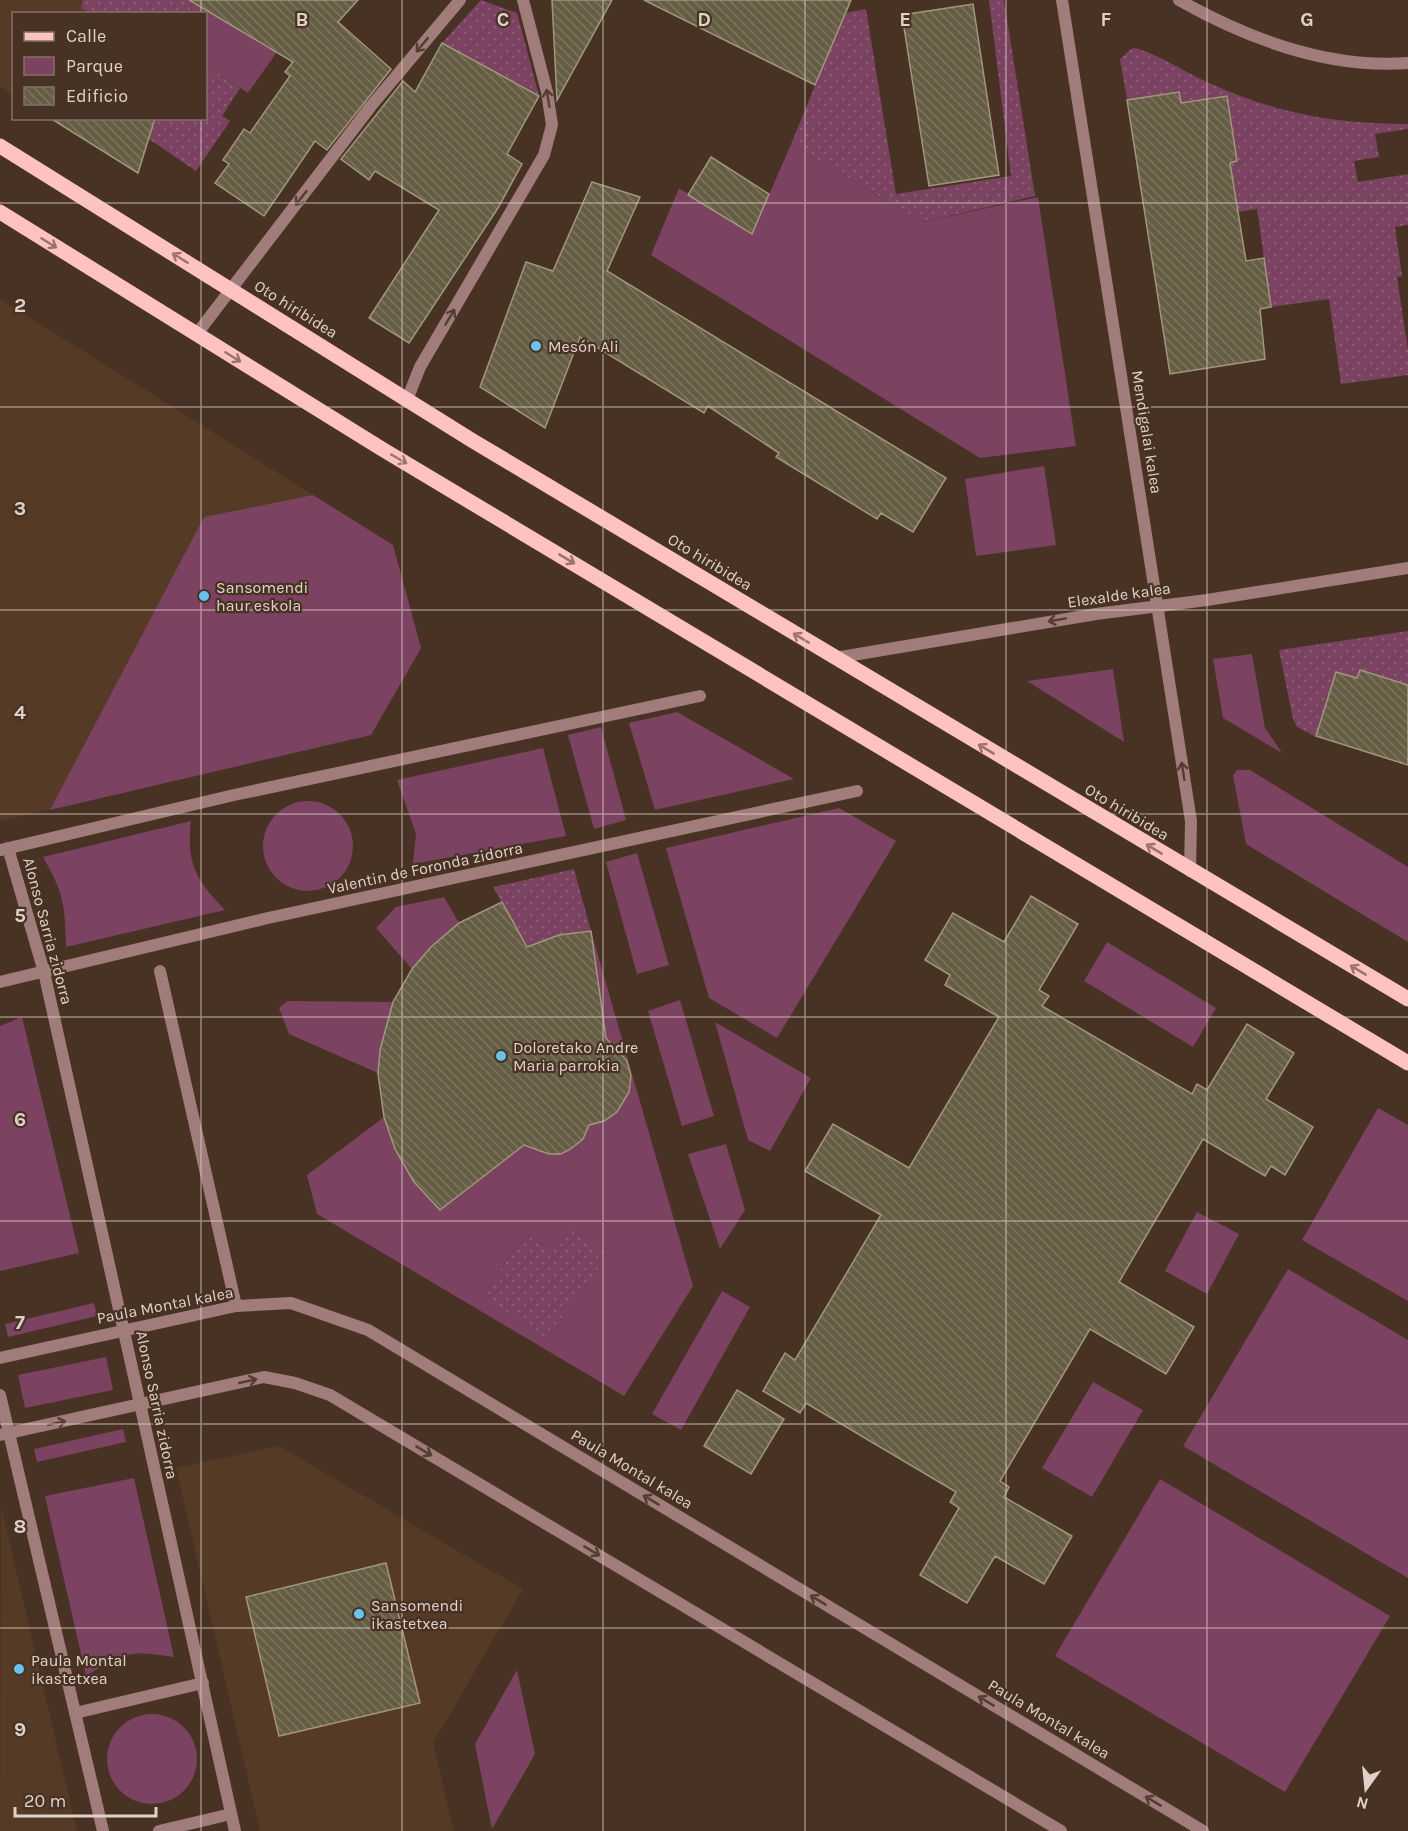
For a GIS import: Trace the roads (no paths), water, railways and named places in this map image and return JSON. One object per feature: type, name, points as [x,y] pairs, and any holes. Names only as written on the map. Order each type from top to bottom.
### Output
[{"type":"main road","name":"Oto hiribidea","points":[[0,146],[407,400],[834,658],[1408,999]]},
{"type":"main road","points":[[0,212],[382,449],[1408,1063]]},
{"type":"street","points":[[196,335],[371,106],[460,0]]},
{"type":"street","points":[[407,400],[420,367],[544,155],[552,125],[547,92],[523,0]]},
{"type":"street","name":"Mendigalai kalea","points":[[1062,0],[1191,821],[1190,871]]},
{"type":"street","points":[[1179,0],[1261,41],[1333,59],[1379,66],[1408,63]]},
{"type":"street","name":"Elexalde kalea","points":[[834,658],[1408,568]]},
{"type":"street","points":[[4,849],[234,795],[700,696]]},
{"type":"street","name":"Valentin de Foronda zidorra","points":[[0,982],[268,918],[857,791]]},
{"type":"street","name":"Alonso Sarria zidorra","points":[[4,849],[44,972],[235,1831]]},
{"type":"street","points":[[159,971],[236,1306]]},
{"type":"street","name":"Paula Montal kalea","points":[[0,1358],[236,1306],[291,1303],[368,1330],[1203,1831]]},
{"type":"street","points":[[5,1433],[264,1377],[295,1383],[330,1395],[1061,1831]]},
{"type":"street","points":[[0,1395],[5,1433],[103,1831]]},
{"type":"street","points":[[75,1713],[203,1683]]},
{"type":"street","points":[[159,1831],[231,1814]]},
{"type":"place","name":"Mesón Ali","points":[[536,346]]},
{"type":"place","name":"Sansomendi haur eskola","points":[[204,596]]},
{"type":"place","name":"Doloretako Andre Maria parrokia","points":[[501,1056]]},
{"type":"place","name":"Sansomendi ikastetxea","points":[[359,1614]]},
{"type":"place","name":"Paula Montal ikastetxea","points":[[19,1669]]}]
